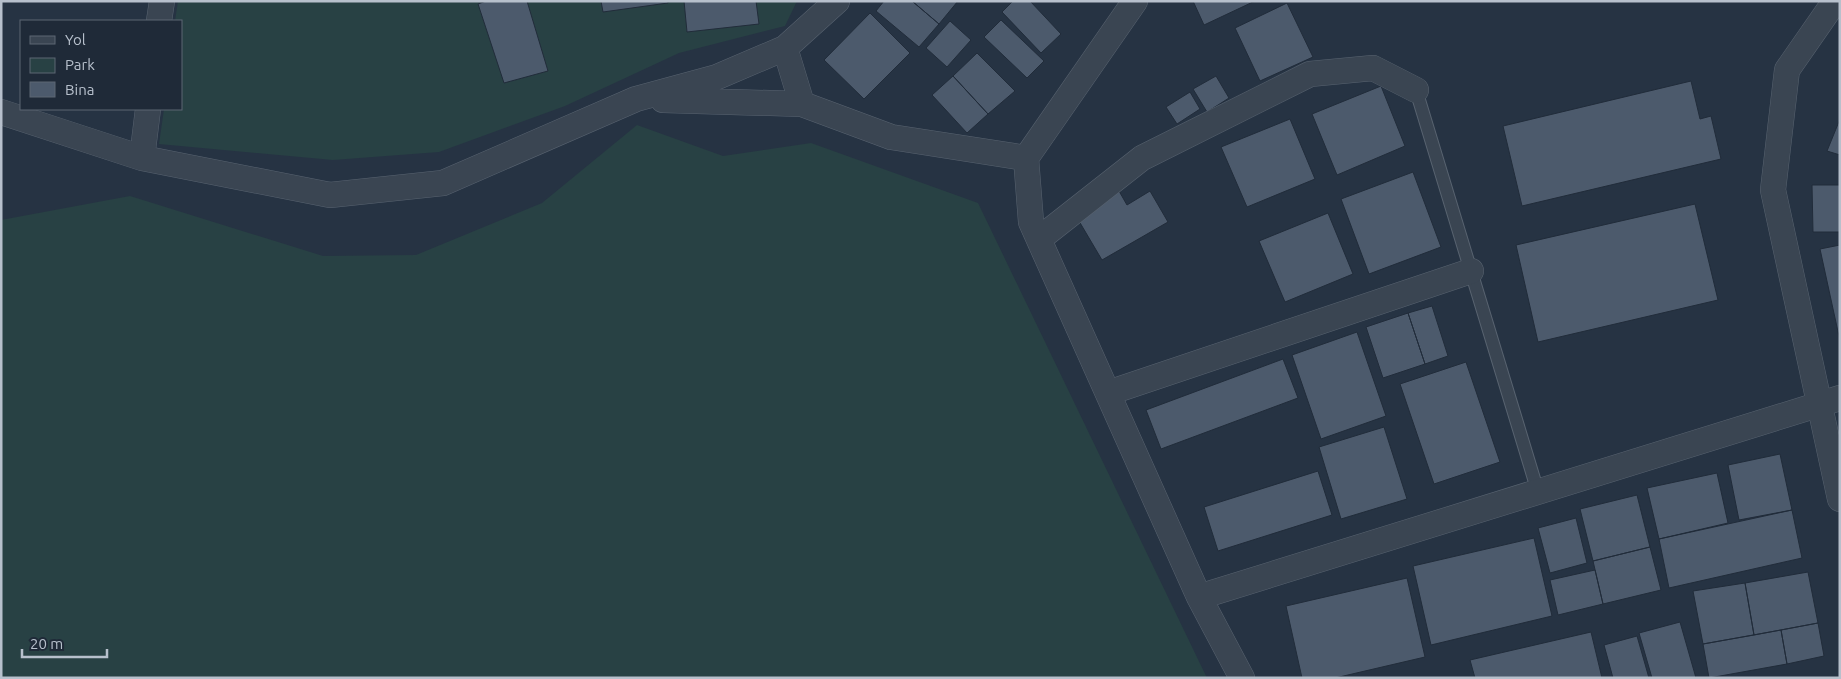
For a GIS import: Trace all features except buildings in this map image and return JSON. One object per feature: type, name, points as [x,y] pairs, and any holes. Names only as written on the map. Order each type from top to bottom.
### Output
[{"type":"street","points":[[159,20],[162,1]]},
{"type":"street","points":[[1,112],[142,158],[330,195],[443,183],[636,99],[717,77],[785,48],[836,1]]},
{"type":"street","points":[[1135,1],[1026,158],[1031,222],[1199,597],[1242,678]]},
{"type":"street","points":[[1835,1],[1787,70],[1773,190],[1829,401],[1840,498]]},
{"type":"street","points":[[785,48],[802,104]]},
{"type":"street","points":[[1039,239],[1142,158],[1310,74],[1374,68],[1416,90]]},
{"type":"street","points":[[636,99],[802,104],[891,137],[1026,158]]},
{"type":"street","points":[[142,158],[148,110]]},
{"type":"street","points":[[1108,392],[1471,271]]},
{"type":"street","points":[[1199,597],[1829,401]]},
{"type":"lane","points":[[1416,90],[1538,492]]},
{"type":"green space","points":[[178,1],[797,1],[785,26],[679,53],[565,106],[439,152],[333,160],[159,144],[164,110],[182,110],[182,20],[175,20]]},
{"type":"green space","points":[[637,125],[723,156],[811,143],[978,203],[1207,678],[1,678],[1,220],[130,196],[323,256],[416,255],[542,203]]}]
